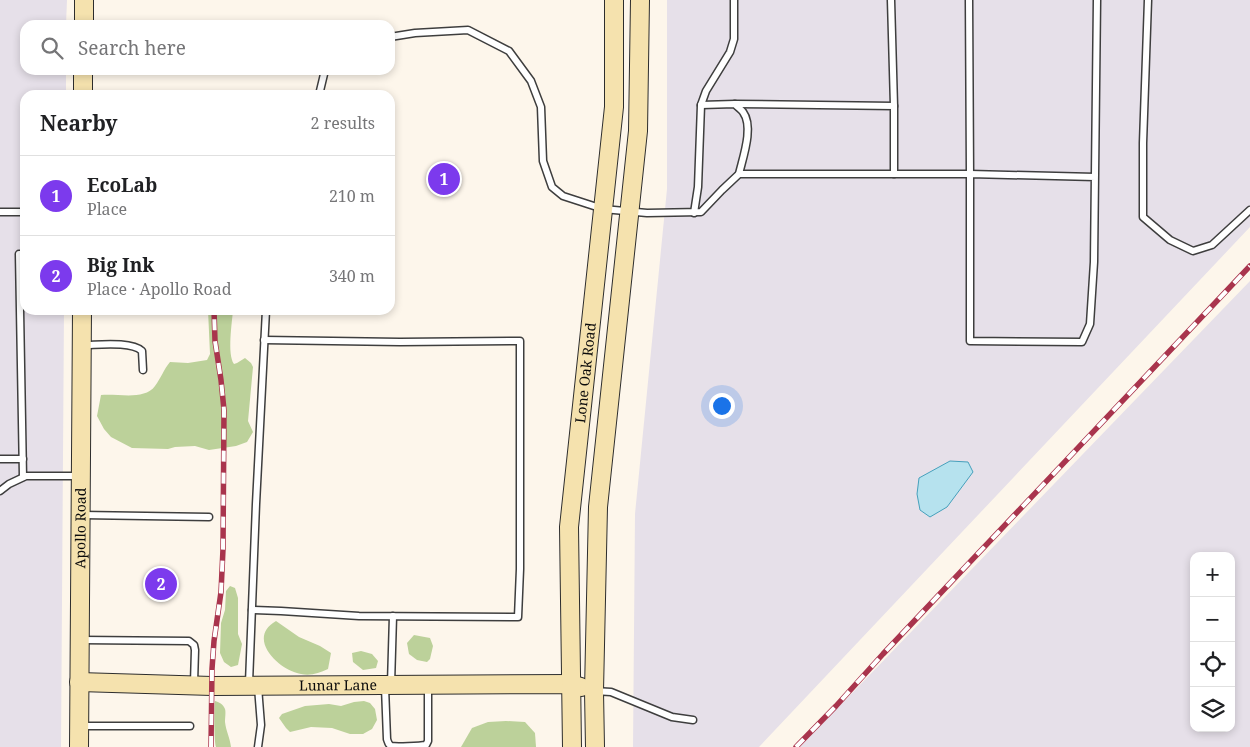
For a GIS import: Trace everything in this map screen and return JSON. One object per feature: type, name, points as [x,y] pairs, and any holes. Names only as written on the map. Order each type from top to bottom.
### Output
[{"type":"main road","points":[[84,0],[84,20]]},
{"type":"main road","name":"Lone Oak Road","points":[[572,747],[569,527],[614,107],[614,0]]},
{"type":"main road","name":"Lone Oak Road","points":[[595,747],[594,691],[598,507],[638,131],[640,0]]},
{"type":"main road","points":[[83,75],[83,90]]},
{"type":"main road","name":"Apollo Road","points":[[79,747],[82,315]]},
{"type":"main road","name":"Lunar Lane","points":[[80,682],[194,686],[571,684],[594,691]]},
{"type":"lane","points":[[694,213],[698,187],[701,105],[706,90],[730,52],[734,39],[734,0]]},
{"type":"lane","points":[[891,0],[894,174]]},
{"type":"lane","points":[[970,0],[970,341],[1082,342],[1090,324],[1094,262],[1097,0]]},
{"type":"lane","points":[[1148,0],[1143,143],[1143,217],[1170,240],[1193,251],[1212,245],[1250,210]]},
{"type":"lane","points":[[395,36],[468,30],[509,51],[531,81],[541,107],[543,161],[552,187],[563,196],[603,209],[629,212],[701,212],[739,174],[747,138],[748,123],[744,113],[735,104]]},
{"type":"lane","points":[[320,90],[324,75]]},
{"type":"lane","points":[[701,105],[894,106]]},
{"type":"lane","points":[[739,174],[970,174],[1095,177]]},
{"type":"lane","points":[[0,212],[20,212]]},
{"type":"lane","points":[[20,254],[23,477]]},
{"type":"lane","points":[[258,747],[261,724],[254,686],[252,610],[266,315]]},
{"type":"lane","points":[[252,610],[359,616],[518,617],[520,569],[520,342],[264,340]]},
{"type":"lane","points":[[82,345],[137,346],[142,350],[143,370]]},
{"type":"lane","points":[[0,459],[22,459]]},
{"type":"lane","points":[[0,491],[9,484],[26,476],[81,476]]},
{"type":"lane","points":[[80,515],[209,517]]},
{"type":"lane","points":[[393,616],[388,685],[387,739],[391,746],[426,745],[428,741],[428,685]]},
{"type":"lane","points":[[80,640],[189,642],[194,645],[195,650],[194,686]]},
{"type":"lane","points":[[594,691],[611,692],[672,717],[693,720]]},
{"type":"lane","points":[[80,726],[190,726]]},
{"type":"shaded area","points":[[0,0],[67,0],[66,20],[20,20],[20,75],[66,75],[66,90],[20,90],[20,315],[64,315],[61,747],[0,747]]},
{"type":"shaded area","points":[[667,0],[1250,0],[1250,227],[759,747],[633,747],[635,514],[667,189]]},
{"type":"shaded area","points":[[1250,281],[1250,747],[800,747]]},
{"type":"green space","points":[[208,315],[232,315],[230,338],[232,359],[234,364],[245,358],[253,367],[248,421],[253,432],[247,442],[236,446],[209,450],[195,446],[168,449],[132,448],[111,437],[104,429],[97,416],[101,395],[137,395],[150,391],[170,362],[188,363],[207,360],[210,354]]},
{"type":"green space","points":[[230,586],[235,588],[238,598],[238,634],[242,644],[238,665],[231,667],[224,662],[220,653],[221,623],[225,610],[226,591]]},
{"type":"green space","points":[[276,621],[299,637],[331,653],[328,669],[315,674],[301,674],[292,671],[275,660],[265,644],[264,636],[268,628]]},
{"type":"green space","points":[[414,635],[430,638],[433,646],[430,659],[427,662],[417,660],[409,654],[407,643]]},
{"type":"green space","points":[[361,651],[372,654],[378,661],[376,668],[363,670],[353,662],[352,653]]},
{"type":"green space","points":[[215,701],[225,709],[225,722],[231,747],[216,747]]},
{"type":"green space","points":[[364,701],[370,703],[375,709],[377,720],[372,729],[363,734],[350,734],[332,728],[311,727],[290,732],[279,718],[282,714],[305,706],[329,704],[341,706]]},
{"type":"green space","points":[[488,722],[525,722],[535,733],[536,747],[461,747],[472,728]]},
{"type":"water","points":[[950,461],[968,462],[973,472],[947,507],[930,517],[920,510],[917,494],[919,478]]},
{"type":"railway","points":[[796,747],[1250,266]]},
{"type":"railway","points":[[211,747],[212,669],[221,592],[223,549],[224,410],[215,341],[214,315]]},
{"type":"place","name":"EcoLab","points":[[444,179]]},
{"type":"place","name":"Big Ink","points":[[161,584]]}]
